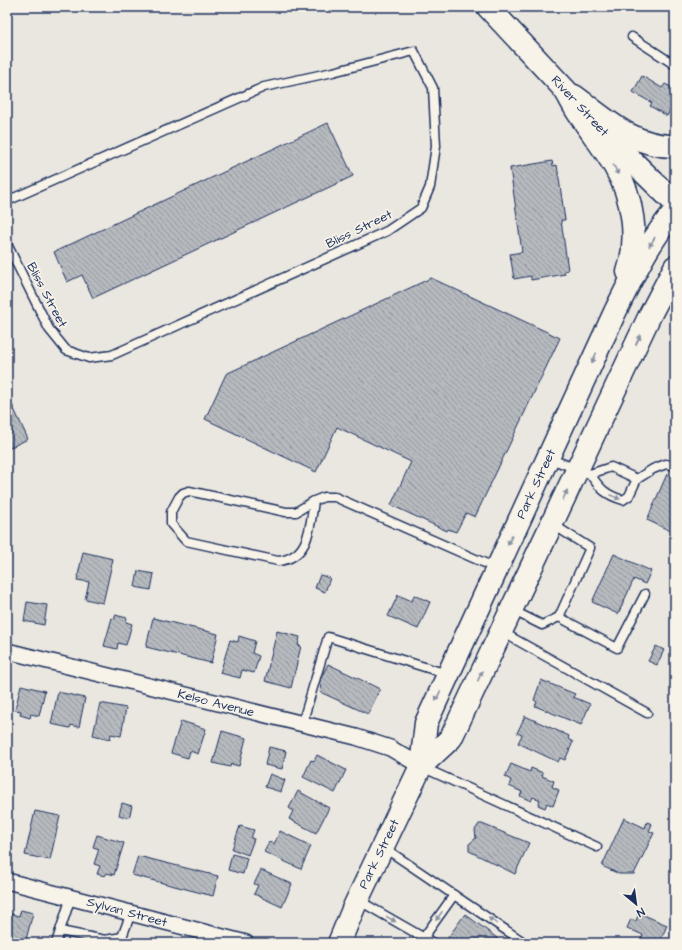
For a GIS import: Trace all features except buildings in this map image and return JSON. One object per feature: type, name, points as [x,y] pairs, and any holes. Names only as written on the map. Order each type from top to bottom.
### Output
[{"type":"main road","name":"River Street","points":[[488,7],[623,152],[675,204]]},
{"type":"main road","points":[[565,90],[631,136],[658,146],[675,146]]},
{"type":"main road","points":[[565,90],[578,113],[616,168],[626,191],[634,226],[631,262],[617,297],[615,312]]},
{"type":"main road","name":"Park Street","points":[[338,943],[421,766],[426,723],[448,674],[640,261],[655,237],[675,211]]},
{"type":"main road","name":"Park Street","points":[[421,766],[451,738],[551,524],[584,472],[650,315],[675,267]]},
{"type":"street","name":"Kelso Avenue","points":[[7,651],[356,737],[390,748],[421,766]]},
{"type":"street","name":"Sylvan Street","points":[[7,881],[246,943]]},
{"type":"lane","points":[[632,37],[675,65]]},
{"type":"lane","name":"Bliss Street","points":[[7,201],[264,87],[333,72],[414,51],[433,88],[436,146],[430,187],[421,208],[387,231],[112,355],[89,358],[66,350],[49,329],[7,244]]},
{"type":"lane","points":[[548,458],[584,472],[598,487],[612,496],[624,500],[629,496],[637,479],[653,469],[666,464],[675,466]]},
{"type":"lane","points":[[584,472],[611,467],[637,479]]},
{"type":"lane","points":[[314,501],[310,530],[305,544],[300,552],[287,560],[278,561],[186,541],[172,524],[171,512],[179,497],[183,493],[190,491],[286,512],[296,512],[314,501],[324,497],[335,497],[497,568]]},
{"type":"lane","points":[[511,610],[542,625],[559,617],[590,548],[551,524]]},
{"type":"lane","points":[[559,617],[617,648],[645,594]]},
{"type":"lane","points":[[501,632],[646,713]]},
{"type":"lane","points":[[302,724],[328,637],[448,674]]},
{"type":"lane","points":[[421,766],[597,847]]},
{"type":"lane","points":[[383,846],[525,943]]},
{"type":"lane","points":[[424,937],[454,895]]},
{"type":"lane","points":[[56,943],[71,897]]},
{"type":"lane","points":[[357,900],[433,943]]},
{"type":"lane","points":[[60,931],[105,941],[125,940],[131,913]]}]
